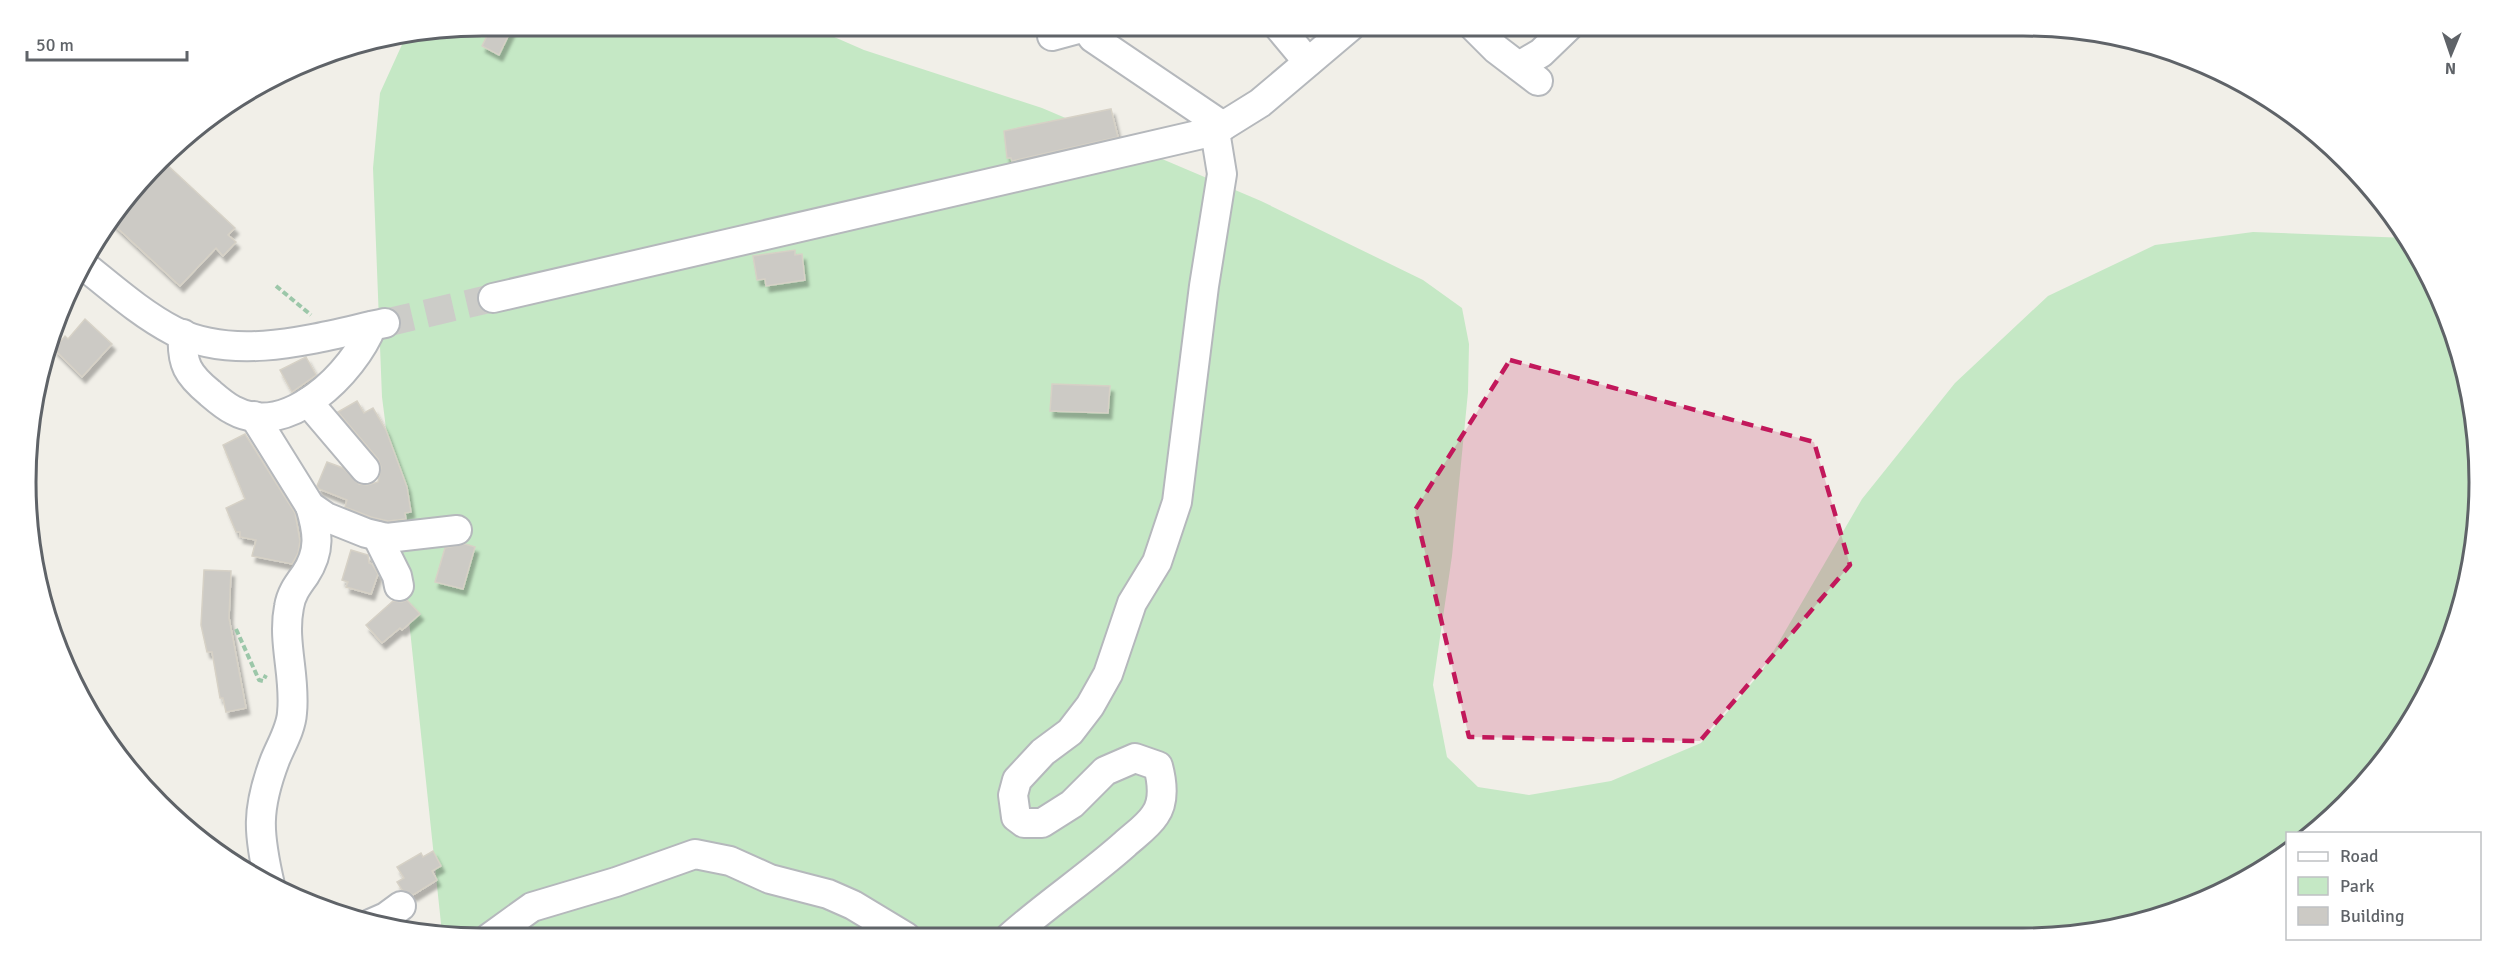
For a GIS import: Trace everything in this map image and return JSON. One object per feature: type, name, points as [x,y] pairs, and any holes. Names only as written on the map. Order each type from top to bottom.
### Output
[{"type":"street","points":[[1092,36],[1219,128]]},
{"type":"street","points":[[1286,36],[1308,62]]},
{"type":"street","points":[[493,298],[1219,128],[1260,103],[1339,36]]},
{"type":"street","points":[[1483,36],[1528,74],[1541,53],[1559,36]]},
{"type":"street","points":[[1020,928],[1038,912],[1095,871],[1142,829],[1156,815],[1161,802],[1161,775],[1158,765],[1135,758],[1105,771],[1072,804],[1042,823],[1024,823],[1016,817],[1013,803],[1017,780],[1042,752],[1070,732],[1090,706],[1108,674],[1132,603],[1157,562],[1177,502],[1204,286],[1222,174],[1219,128]]},
{"type":"street","points":[[90,270],[150,317],[183,334],[215,344],[252,345],[325,335],[378,324],[342,374],[308,402],[290,411],[254,416],[234,411],[202,387],[189,372],[184,362],[183,334]]},
{"type":"street","points":[[308,402],[365,469]]},
{"type":"street","points":[[254,416],[310,506],[316,526],[315,557],[292,593],[288,609],[287,638],[292,714],[261,802],[261,829],[268,873]]},
{"type":"street","points":[[310,506],[326,517],[387,538],[457,530]]},
{"type":"street","points":[[377,536],[397,576],[399,586]]},
{"type":"street","points":[[504,928],[532,907],[616,882],[695,854],[730,861],[780,882],[828,894],[853,905],[890,928]]},
{"type":"street","points":[[386,917],[401,906]]},
{"type":"path","points":[[276,286],[310,315],[325,335]]},
{"type":"highlighted area","points":[[1510,360],[1814,442],[1850,565],[1700,741],[1469,737],[1415,510]]},
{"type":"green space","points":[[482,36],[832,36],[864,50],[1042,108],[1261,201],[1423,280],[1462,308],[1469,344],[1468,392],[1452,556],[1433,685],[1447,757],[1478,787],[1529,795],[1611,781],[1701,743],[1762,671],[1862,499],[1955,383],[2048,296],[2155,245],[2253,232],[2396,238],[2435,311],[2454,367],[2465,424],[2469,482],[2468,511],[2454,597],[2435,653],[2394,730],[2358,776],[2317,817],[2300,832],[2286,832],[2286,842],[2271,853],[2194,894],[2138,913],[2081,924],[2023,928],[482,928],[441,926],[402,554],[382,397],[373,168],[380,93],[402,44],[424,40]]},
{"type":"building","points":[[487,36],[508,36],[499,55],[482,46]]},
{"type":"building","points":[[1111,109],[1118,137],[1012,161],[1011,158],[1007,158],[1004,131]]},
{"type":"building","points":[[168,166],[235,228],[228,235],[236,242],[223,256],[216,248],[180,286],[116,227],[128,210]]},
{"type":"building","points":[[795,250],[795,255],[802,254],[805,280],[766,286],[765,279],[757,280],[753,256]]},
{"type":"building","points":[[85,319],[112,344],[82,377],[56,351],[65,336],[68,339]]},
{"type":"building","points":[[306,357],[316,375],[292,392],[280,370]]},
{"type":"building","points":[[1052,384],[1110,386],[1108,413],[1050,411]]},
{"type":"building","points":[[357,401],[364,413],[373,408],[386,430],[407,487],[411,512],[405,513],[406,519],[388,521],[371,517],[345,507],[347,500],[319,489],[317,486],[327,462],[343,468],[359,484],[367,485],[378,482],[381,467],[378,459],[338,412]]},
{"type":"building","points":[[245,434],[295,513],[300,541],[298,553],[292,564],[252,556],[256,540],[240,537],[240,532],[236,532],[226,508],[245,499],[223,445]]},
{"type":"building","points":[[465,544],[475,547],[463,589],[435,582],[445,548]]},
{"type":"building","points":[[351,550],[368,555],[369,563],[378,574],[371,594],[346,587],[348,582],[342,580]]},
{"type":"building","points":[[204,570],[231,571],[229,618],[246,708],[226,712],[223,698],[220,698],[212,652],[207,652],[201,625]]},
{"type":"building","points":[[407,600],[420,614],[382,643],[366,625],[393,601]]},
{"type":"building","points":[[433,851],[441,866],[432,871],[437,880],[413,895],[402,890],[397,882],[404,878],[397,867],[421,853],[423,857]]},
{"type":"tunnel","points":[[385,323],[493,298]]}]
